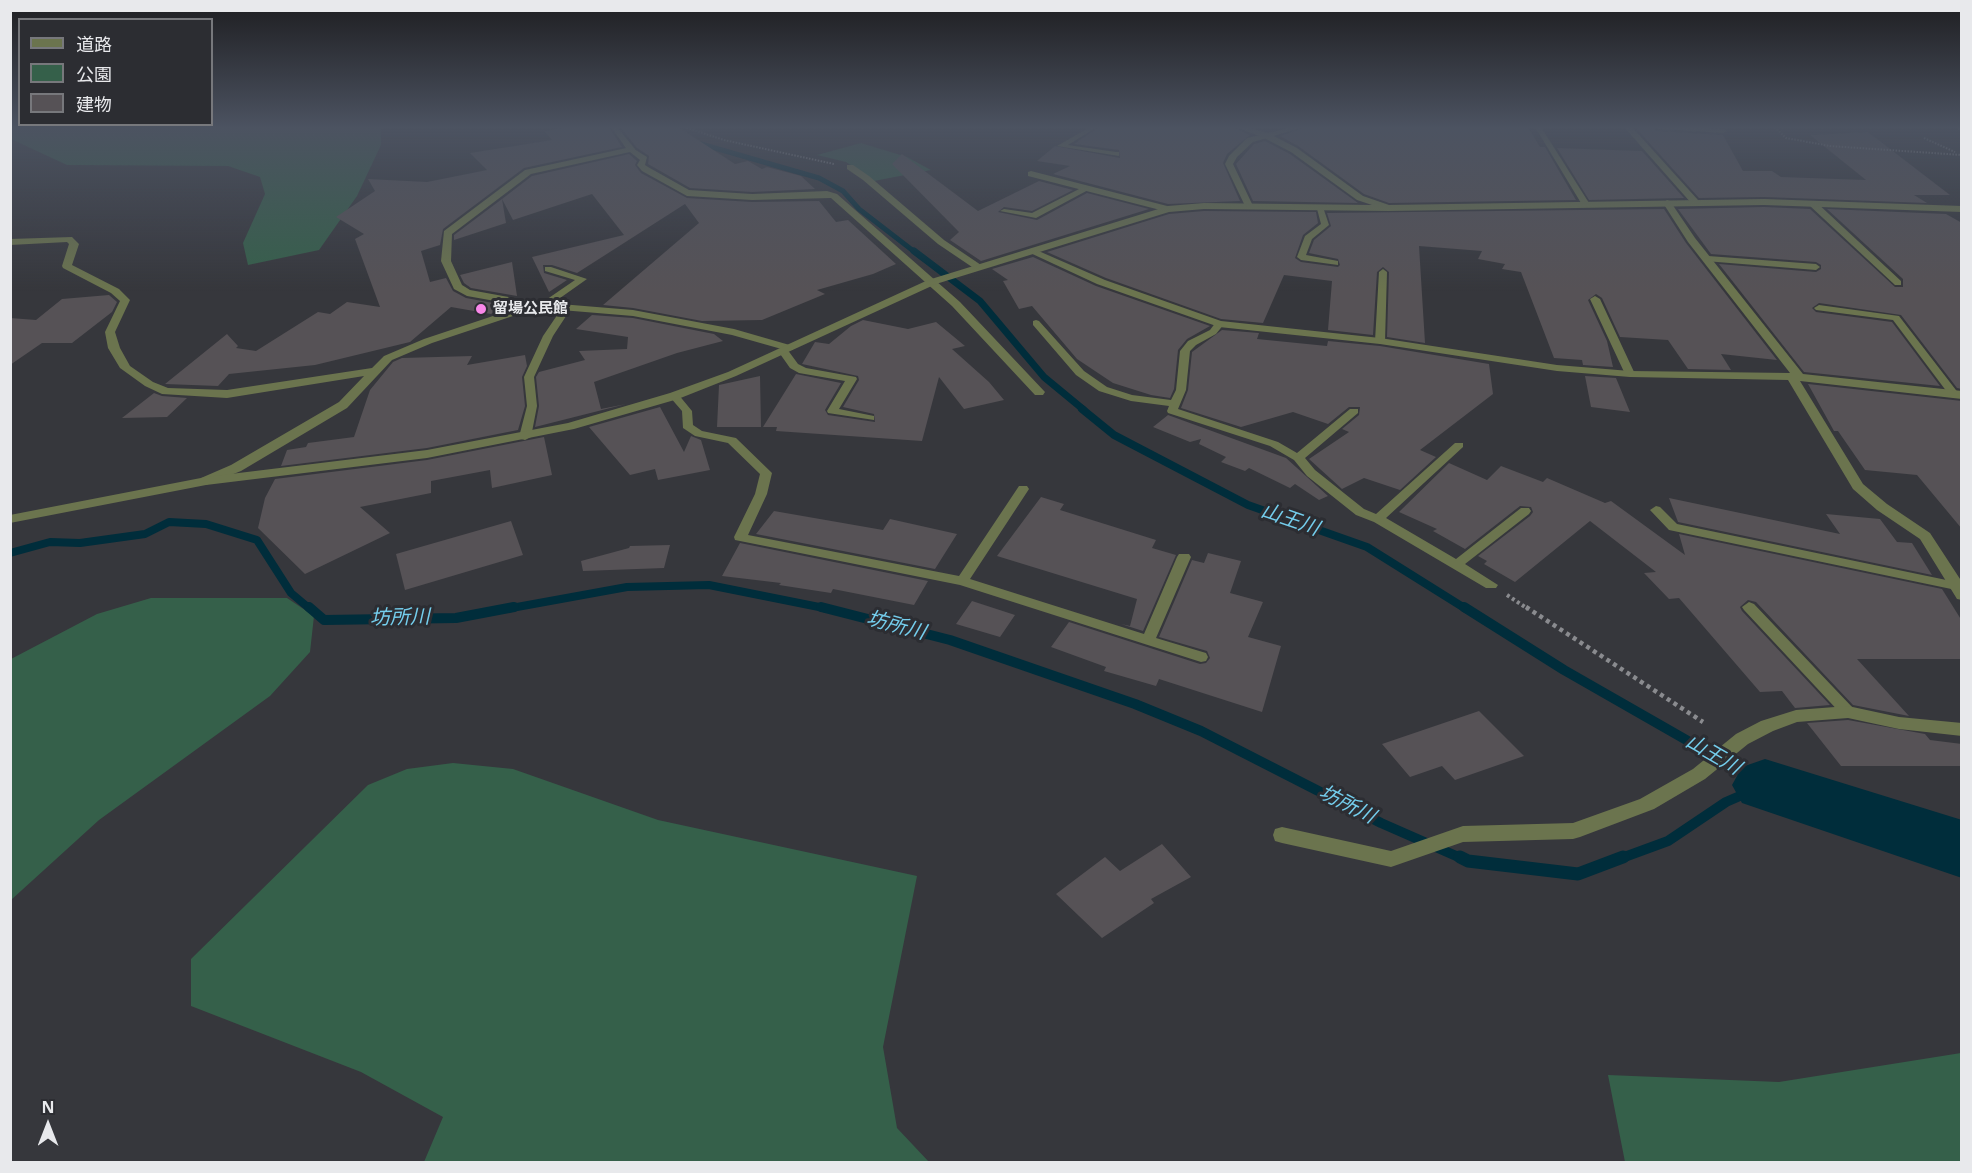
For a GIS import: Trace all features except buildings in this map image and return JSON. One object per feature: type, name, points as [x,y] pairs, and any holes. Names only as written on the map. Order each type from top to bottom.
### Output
[{"type":"street","points":[[515,182],[447,233],[446,261],[458,287],[480,297],[540,306],[633,313],[683,322],[734,332],[786,349]]},
{"type":"street","points":[[667,182],[687,193],[752,197],[827,194],[834,196],[932,282],[1039,392]]},
{"type":"street","points":[[1059,182],[1168,209]]},
{"type":"street","points":[[1237,182],[1249,206]]},
{"type":"street","points":[[1338,182],[1360,198],[1388,208]]},
{"type":"street","points":[[1677,182],[1695,202]]},
{"type":"street","points":[[10,519],[206,481],[427,454],[525,437],[674,396],[732,374],[932,282],[1168,209],[1249,206],[1388,208],[1695,202],[1812,203],[1962,209]]},
{"type":"street","points":[[1667,203],[1691,240],[1708,259],[1795,377],[1858,486],[1882,507],[1925,536],[1959,590]]},
{"type":"street","points":[[10,242],[69,239],[74,244],[67,266],[115,291],[125,300],[110,332],[114,348],[126,368],[148,384],[166,391],[226,394],[374,371]]},
{"type":"street","points":[[1031,252],[1101,282],[1219,324],[1380,341],[1557,368],[1630,374],[1795,377],[1958,395]]},
{"type":"street","points":[[206,481],[236,468],[343,405],[388,358],[402,351],[540,306]]},
{"type":"street","points":[[1282,835],[1391,859],[1463,834],[1572,831],[1647,804],[1699,774],[1742,739],[1767,726],[1796,716],[1848,712],[1899,723],[1962,730]]},
{"type":"lane","points":[[870,182],[941,242],[978,267]]},
{"type":"lane","points":[[1572,182],[1585,203]]},
{"type":"lane","points":[[1004,211],[1033,216],[1086,189]]},
{"type":"lane","points":[[1812,203],[1898,283]]},
{"type":"lane","points":[[1319,207],[1325,225],[1308,238],[1301,257],[1335,263]]},
{"type":"lane","points":[[1708,259],[1816,267]]},
{"type":"lane","points":[[540,306],[582,279],[548,269]]},
{"type":"lane","points":[[1380,341],[1383,272]]},
{"type":"lane","points":[[1595,299],[1630,374]]},
{"type":"lane","points":[[525,437],[532,406],[529,377],[567,307]]},
{"type":"lane","points":[[1820,308],[1896,318],[1958,395]]},
{"type":"lane","points":[[1036,323],[1080,372],[1103,389],[1131,398],[1175,404]]},
{"type":"lane","points":[[1219,324],[1213,332],[1192,343],[1185,351],[1180,390],[1172,411],[1274,444],[1298,458],[1311,473],[1360,512],[1378,519],[1491,585]]},
{"type":"lane","points":[[786,349],[794,366],[802,371],[852,380],[832,411],[870,418]]},
{"type":"lane","points":[[674,396],[687,411],[687,426],[699,434],[732,440],[766,473],[761,494],[740,537],[962,581],[1201,657]]},
{"type":"lane","points":[[1298,458],[1354,411]]},
{"type":"lane","points":[[1378,519],[1459,445]]},
{"type":"lane","points":[[962,581],[1023,489]]},
{"type":"lane","points":[[1656,510],[1673,527],[1959,590]]},
{"type":"lane","points":[[1456,565],[1525,511]]},
{"type":"lane","points":[[1148,640],[1184,557]]},
{"type":"lane","points":[[1749,607],[1848,712]]},
{"type":"path","points":[[1491,585],[1703,722]]},
{"type":"green space","points":[[261,182],[364,182],[357,196],[319,250],[248,265],[243,243],[265,194]]},
{"type":"green space","points":[[151,598],[287,598],[314,616],[310,652],[270,696],[99,820],[11,900],[11,659],[97,614]]},
{"type":"green space","points":[[453,763],[513,769],[658,820],[917,876],[883,1047],[897,1128],[929,1162],[424,1162],[443,1117],[361,1072],[191,1006],[191,959],[368,785],[407,769]]},
{"type":"green space","points":[[1961,1053],[1961,1162],[1625,1162],[1608,1075],[1779,1082]]},
{"type":"waterway","name":"山王川","points":[[826,182],[843,191],[859,209],[916,253]]},
{"type":"waterway","name":"山王川","points":[[914,251],[980,301],[1044,377],[1084,410]]},
{"type":"waterway","name":"山王川","points":[[1082,409],[1114,435],[1248,505],[1367,547],[1466,609]]},
{"type":"waterway","name":"坊所川","points":[[10,553],[50,542],[80,543],[145,534],[169,522],[206,524],[257,540],[291,593],[310,609]]},
{"type":"waterway","name":"坊所川","points":[[506,609],[627,587],[709,585],[828,609]]},
{"type":"waterway","name":"坊所川","points":[[309,607],[324,620],[456,618],[514,607]]},
{"type":"waterway","name":"坊所川","points":[[821,607],[828,609]]},
{"type":"waterway","name":"山王川","points":[[1464,607],[1564,670],[1765,785],[1726,802],[1668,841],[1619,859]]},
{"type":"waterway","name":"坊所川","points":[[828,609],[950,640],[1135,704],[1201,731],[1381,823],[1463,859]]},
{"type":"waterway","name":"山王川","points":[[1765,785],[1962,849]]},
{"type":"waterway","name":"坊所川","points":[[1460,857],[1468,861],[1578,874],[1623,857]]},
{"type":"place","name":"留場公民館","points":[[481,309]]}]
